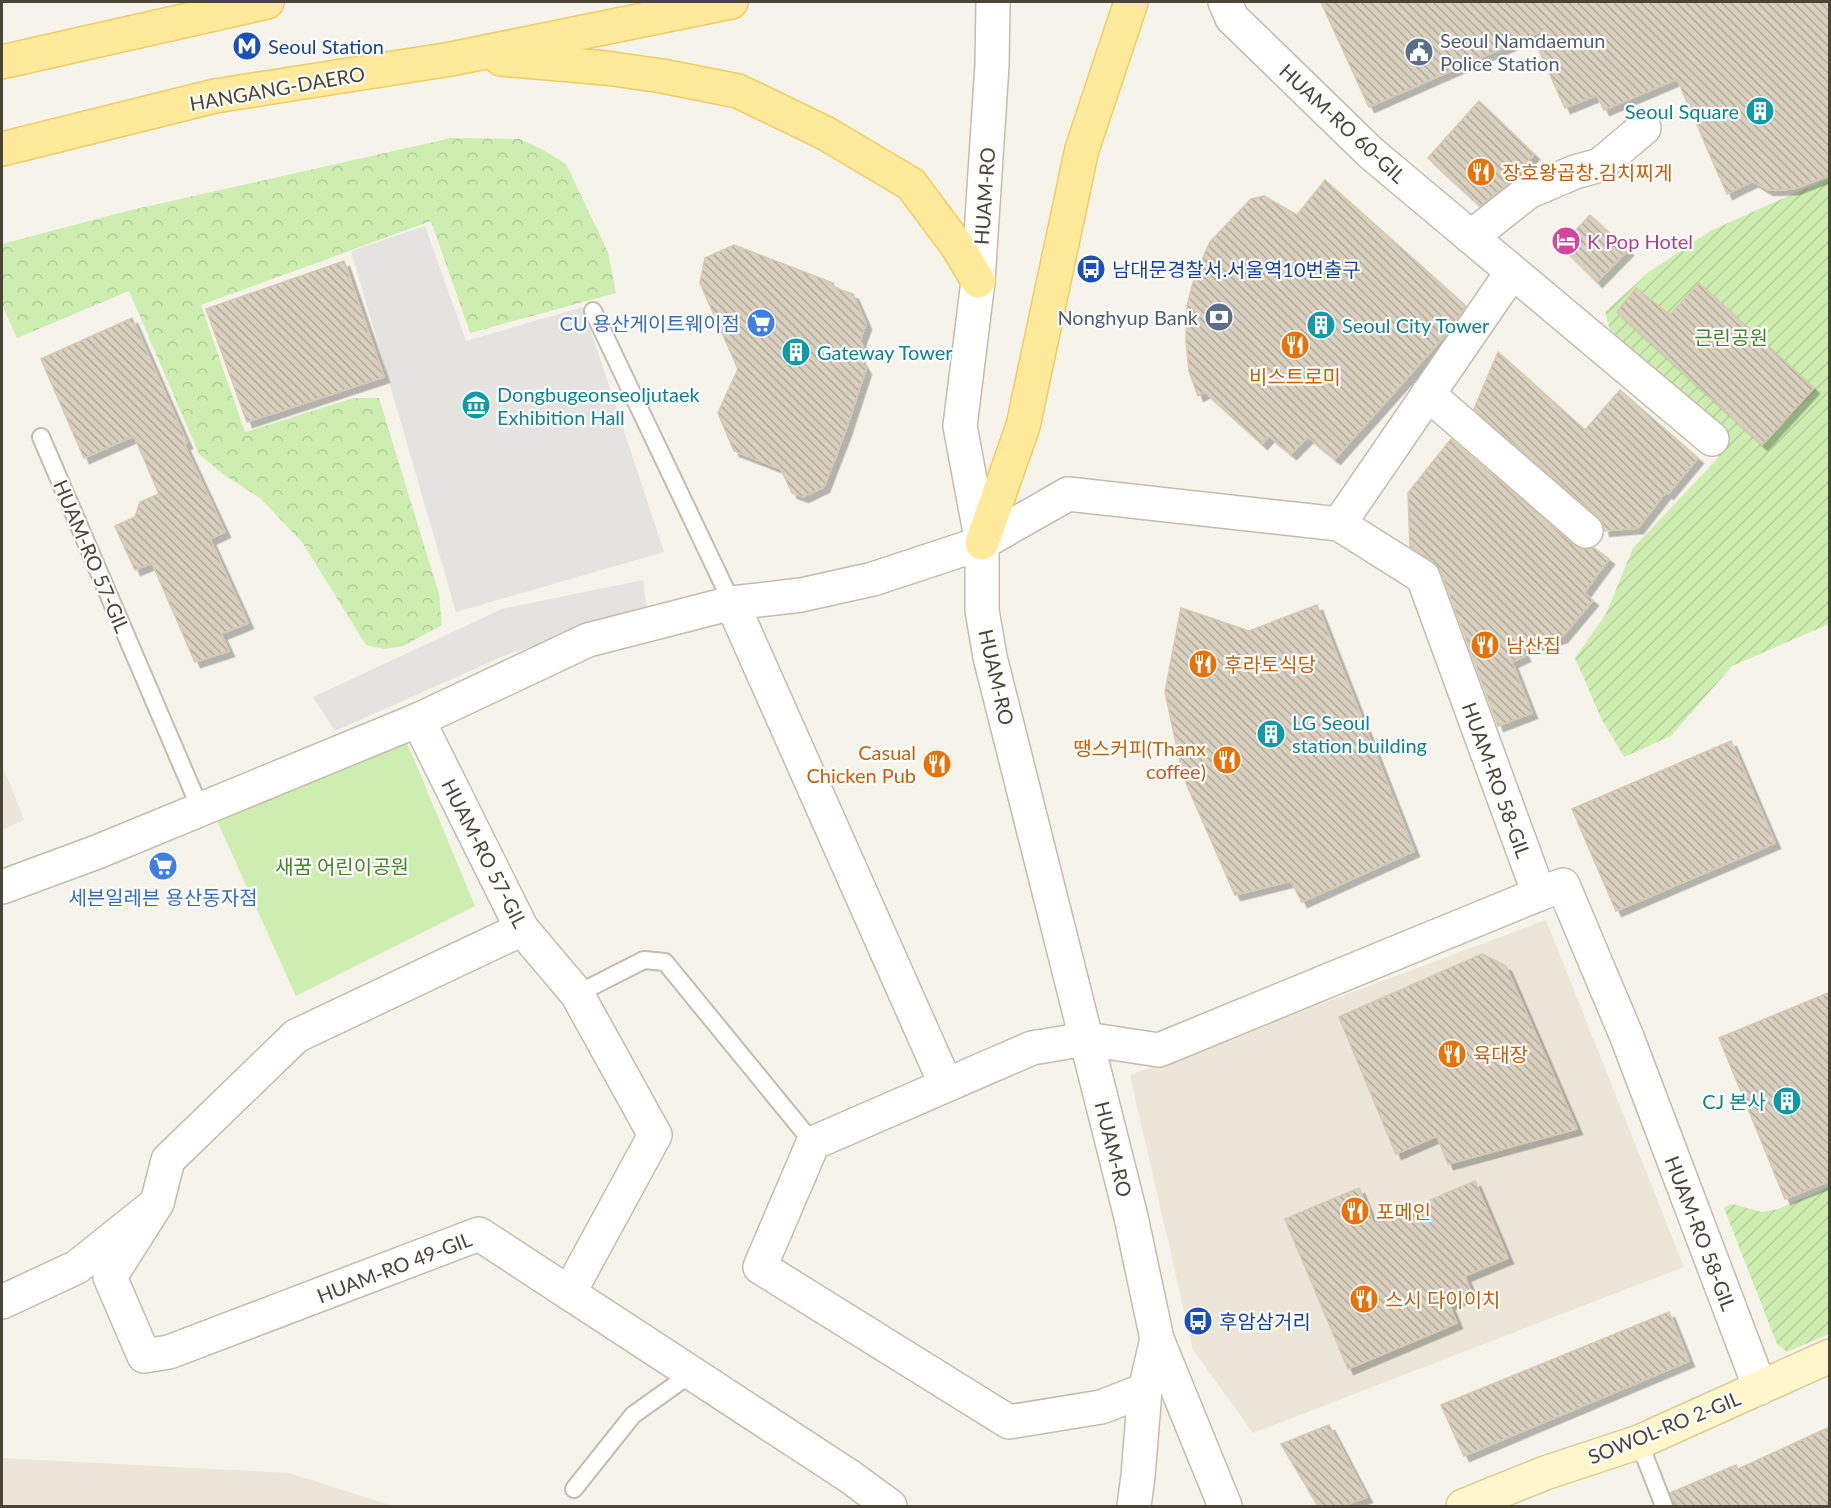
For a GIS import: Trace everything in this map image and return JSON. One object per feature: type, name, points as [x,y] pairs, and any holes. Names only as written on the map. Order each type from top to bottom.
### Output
[{"type":"main road","points":[[2,62],[267,2]]},
{"type":"main road","name":"HANGANG-DAERO","points":[[2,149],[215,96],[451,59],[731,2]]},
{"type":"main road","points":[[982,543],[1023,426],[1083,149],[1131,2]]},
{"type":"main road","points":[[451,59],[493,59],[606,68],[738,91],[825,133],[911,184],[958,247],[978,281]]},
{"type":"main road","name":"SOWOL-RO 2-GIL","points":[[1463,1506],[1545,1473],[1639,1442],[1830,1356]]},
{"type":"street","name":"HUAM-RO","points":[[993,2],[992,65],[978,281],[960,426],[982,543],[982,610],[990,657],[1131,1218],[1156,1339],[1225,1506]]},
{"type":"street","name":"HUAM-RO 60-GIL","points":[[1225,2],[1232,18],[1371,153],[1712,439]]},
{"type":"street","points":[[1471,237],[1528,192],[1575,172],[1600,165],[1644,128]]},
{"type":"street","points":[[1339,524],[1512,272]]},
{"type":"street","points":[[1428,394],[1586,531]]},
{"type":"street","name":"HUAM-RO 58-GIL","points":[[982,543],[1068,494],[1339,524],[1423,577],[1539,894],[1563,885],[1627,1037],[1760,1388]]},
{"type":"street","points":[[2,887],[97,852],[418,720],[588,640],[732,603],[801,596],[873,579],[982,543]]},
{"type":"street","points":[[732,603],[946,1085]]},
{"type":"street","name":"HUAM-RO 57-GIL","points":[[418,720],[522,929],[577,994],[655,1135],[569,1293]]},
{"type":"street","points":[[1145,1390],[1101,1407],[1010,1422],[760,1267],[813,1143],[1032,1048],[1086,1039],[1159,1050],[1539,894]]},
{"type":"street","points":[[2,1302],[77,1267],[157,1203],[168,1160],[296,1036],[522,929]]},
{"type":"street","name":"HUAM-RO 49-GIL","points":[[157,1203],[110,1277],[144,1356],[169,1352],[479,1234],[849,1476],[890,1506]]},
{"type":"street","name":"HUAM-RO","points":[[1134,1506],[1145,1390],[1156,1339]]},
{"type":"lane","points":[[593,311],[732,603]]},
{"type":"lane","name":"HUAM-RO 57-GIL","points":[[41,437],[200,808]]},
{"type":"lane","points":[[577,994],[644,960],[665,962],[813,1143]]},
{"type":"lane","points":[[574,1489],[633,1414],[692,1373]]},
{"type":"lane","points":[[1639,1442],[1664,1506]]},
{"type":"shaded area","points":[[425,226],[466,341],[583,307],[664,552],[456,612],[351,251]]},
{"type":"shaded area","points":[[643,580],[647,610],[506,655],[335,731],[313,697],[502,609]]},
{"type":"shaded area","points":[[2,765],[24,820],[2,830]]},
{"type":"shaded area","points":[[1546,920],[1684,1267],[1253,1433],[1193,1350],[1130,1075]]},
{"type":"shaded area","points":[[2,1458],[289,1473],[393,1506],[2,1506]]},
{"type":"green space","points":[[451,138],[520,139],[566,164],[608,252],[616,293],[470,333],[431,221],[201,305],[245,432],[354,398],[379,398],[439,594],[442,625],[403,646],[384,649],[366,645],[302,542],[260,498],[224,475],[199,454],[129,291],[17,338],[2,305],[2,244],[127,211]]},
{"type":"green space","name":"근린공원","points":[[1829,178],[1829,624],[1732,666],[1671,736],[1624,757],[1601,718],[1575,658],[1606,614],[1633,548],[1719,457],[1622,374],[1605,312],[1649,272],[1710,231]]},
{"type":"green space","name":"새꿈 어린이공원","points":[[406,740],[475,906],[296,996],[213,812]]},
{"type":"green space","points":[[1829,1187],[1829,1334],[1787,1352],[1777,1344],[1724,1208],[1732,1204],[1762,1212],[1778,1209]]},
{"type":"building","points":[[1321,2],[1830,2],[1830,175],[1794,189],[1768,190],[1753,181],[1727,194],[1677,79],[1604,110],[1597,95],[1565,108],[1535,41],[1544,30],[1369,107]]},
{"type":"building","points":[[1479,101],[1534,154],[1503,188],[1480,206],[1428,158]]},
{"type":"building","name":"Seoul City Tower","points":[[1325,180],[1466,306],[1447,333],[1335,459],[1308,437],[1291,454],[1269,436],[1262,444],[1205,392],[1198,396],[1189,371],[1186,340],[1187,306],[1195,275],[1210,242],[1251,199],[1264,196],[1297,215]]},
{"type":"building","points":[[1590,215],[1628,250],[1597,282],[1561,246]]},
{"type":"building","name":"Gateway Tower","points":[[734,245],[833,283],[835,288],[853,294],[866,324],[860,341],[863,346],[859,358],[866,369],[846,430],[824,487],[803,497],[792,493],[781,469],[734,451],[718,413],[738,369],[700,283],[705,258]]},
{"type":"building","points":[[344,261],[384,377],[247,422],[206,309]]},
{"type":"building","points":[[1699,283],[1814,388],[1762,445],[1617,312],[1636,288],[1670,315]]},
{"type":"building","points":[[132,318],[187,443],[184,444],[225,532],[210,539],[248,623],[221,634],[229,651],[195,662],[152,563],[135,570],[115,526],[135,517],[140,502],[159,494],[134,436],[84,458],[41,359]]},
{"type":"building","points":[[1498,352],[1585,430],[1620,390],[1698,458],[1668,494],[1666,492],[1638,528],[1604,531],[1603,524],[1598,517],[1474,409]]},
{"type":"building","points":[[1451,439],[1574,545],[1583,549],[1594,548],[1609,559],[1584,593],[1593,600],[1562,637],[1522,649],[1525,656],[1512,662],[1532,713],[1498,726],[1441,571],[1433,561],[1410,547],[1408,493]]},
{"type":"building","name":"LG Seoul station building","points":[[1317,605],[1414,851],[1302,902],[1291,881],[1235,895],[1183,776],[1165,692],[1181,608],[1249,631]]},
{"type":"building","points":[[1731,741],[1775,843],[1616,911],[1572,809]]},
{"type":"building","points":[[1482,954],[1506,966],[1577,1129],[1448,1164],[1437,1136],[1396,1154],[1339,1017]]},
{"type":"building","name":"CJ 본사","points":[[1830,992],[1830,1181],[1785,1199],[1719,1038]]},
{"type":"building","points":[[1475,1181],[1508,1258],[1465,1276],[1472,1294],[1449,1304],[1457,1323],[1348,1369],[1285,1219],[1359,1188],[1374,1224]]},
{"type":"building","points":[[1669,1312],[1689,1361],[1464,1456],[1441,1405]]},
{"type":"building","points":[[1329,1425],[1367,1497],[1343,1506],[1318,1506],[1281,1444]]},
{"type":"building","points":[[1830,1427],[1830,1506],[1674,1506],[1670,1493],[1736,1465],[1738,1469]]},
{"type":"place","name":"Seoul Station","points":[[247,46]]},
{"type":"place","name":"Seoul Namdaemun Police Station","points":[[1419,52]]},
{"type":"place","name":"Seoul Square","points":[[1760,111]]},
{"type":"place","name":"장호왕곱창.김치찌게","points":[[1481,172]]},
{"type":"place","name":"K Pop Hotel","points":[[1566,241]]},
{"type":"place","name":"남대문경찰서.서울역10번출구","points":[[1091,269]]},
{"type":"place","name":"Nonghyup Bank","points":[[1219,317]]},
{"type":"place","name":"CU 용산게이트웨이점","points":[[761,323]]},
{"type":"place","name":"Seoul City Tower","points":[[1321,325]]},
{"type":"place","name":"비스트로미","points":[[1295,345]]},
{"type":"place","name":"Gateway Tower","points":[[796,352]]},
{"type":"place","name":"Dongbugeonseoljutaek Exhibition Hall","points":[[476,405]]},
{"type":"place","name":"남산집","points":[[1485,645]]},
{"type":"place","name":"후라토식당","points":[[1203,664]]},
{"type":"place","name":"LG Seoul station building","points":[[1271,734]]},
{"type":"place","name":"땡스커피(Thanx coffee)","points":[[1227,760]]},
{"type":"place","name":"Casual Chicken Pub","points":[[937,764]]},
{"type":"place","name":"세븐일레븐 용산동자점","points":[[163,866]]},
{"type":"place","name":"육대장","points":[[1452,1054]]},
{"type":"place","name":"CJ 본사","points":[[1787,1101]]},
{"type":"place","name":"포메인","points":[[1355,1211]]},
{"type":"place","name":"스시 다이이치","points":[[1364,1299]]},
{"type":"place","name":"후암삼거리","points":[[1198,1321]]}]
